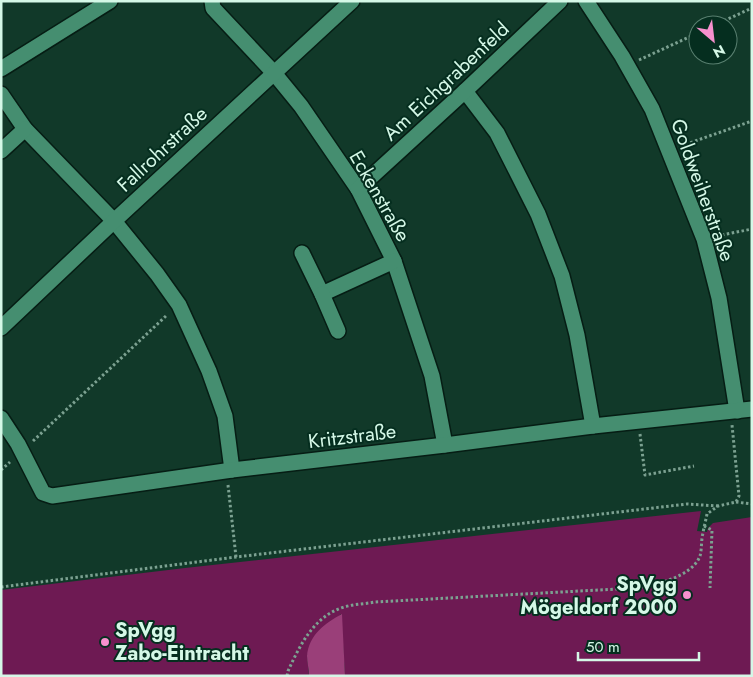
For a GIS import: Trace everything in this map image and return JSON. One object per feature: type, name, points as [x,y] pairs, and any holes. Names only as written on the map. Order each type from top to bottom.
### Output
[{"type":"street","points":[[1,69],[110,1]]},
{"type":"street","name":"Eckenstraße","points":[[212,1],[213,8],[274,73],[301,106],[358,189],[394,261],[432,376],[445,445]]},
{"type":"street","name":"Fallrohrstraße","points":[[1,328],[352,1]]},
{"type":"street","name":"Am Eichgrabenfeld","points":[[358,189],[560,1]]},
{"type":"street","name":"Goldweiherstraße","points":[[586,1],[652,109],[704,239],[744,410]]},
{"type":"street","points":[[465,91],[497,133],[538,214],[562,276],[577,335],[593,426]]},
{"type":"street","points":[[1,94],[25,129],[114,221],[157,274],[179,305],[210,371],[225,416],[232,470]]},
{"type":"street","points":[[1,151],[25,129]]},
{"type":"street","points":[[302,254],[338,331]]},
{"type":"street","points":[[322,294],[394,261]]},
{"type":"street","name":"Kritzstraße","points":[[1,418],[22,452],[43,493],[52,496],[232,470],[593,426],[744,410]]},
{"type":"path","points":[[737,15],[752,8]]},
{"type":"path","points":[[627,66],[688,38]]},
{"type":"path","points":[[669,150],[752,121]]},
{"type":"path","points":[[704,239],[752,228]]},
{"type":"path","points":[[1,470],[179,305]]},
{"type":"path","points":[[736,502],[739,496],[732,425],[744,410]]},
{"type":"path","points":[[638,421],[645,475],[694,466]]},
{"type":"path","points":[[232,470],[228,482],[236,557]]},
{"type":"path","points":[[1,587],[236,557],[687,504],[718,506],[736,502],[752,504]]},
{"type":"path","points":[[287,676],[302,642],[310,631],[329,614],[344,607],[376,602],[630,588],[653,585],[675,578],[687,571],[696,562],[701,553],[707,514],[718,506]]},
{"type":"path","points":[[704,526],[712,530],[710,588]]},
{"type":"shaded area","points":[[701,511],[697,531],[707,532],[713,523],[752,517],[752,676],[345,676],[341,614],[307,655],[309,676],[1,676],[1,590]]},
{"type":"shaded area","points":[[342,614],[345,676],[309,676],[307,656],[314,636],[330,621]]},
{"type":"place","name":"SpVgg Mögeldorf 2000","points":[[687,595]]},
{"type":"place","name":"SpVgg Zabo-Eintracht","points":[[105,642]]}]
